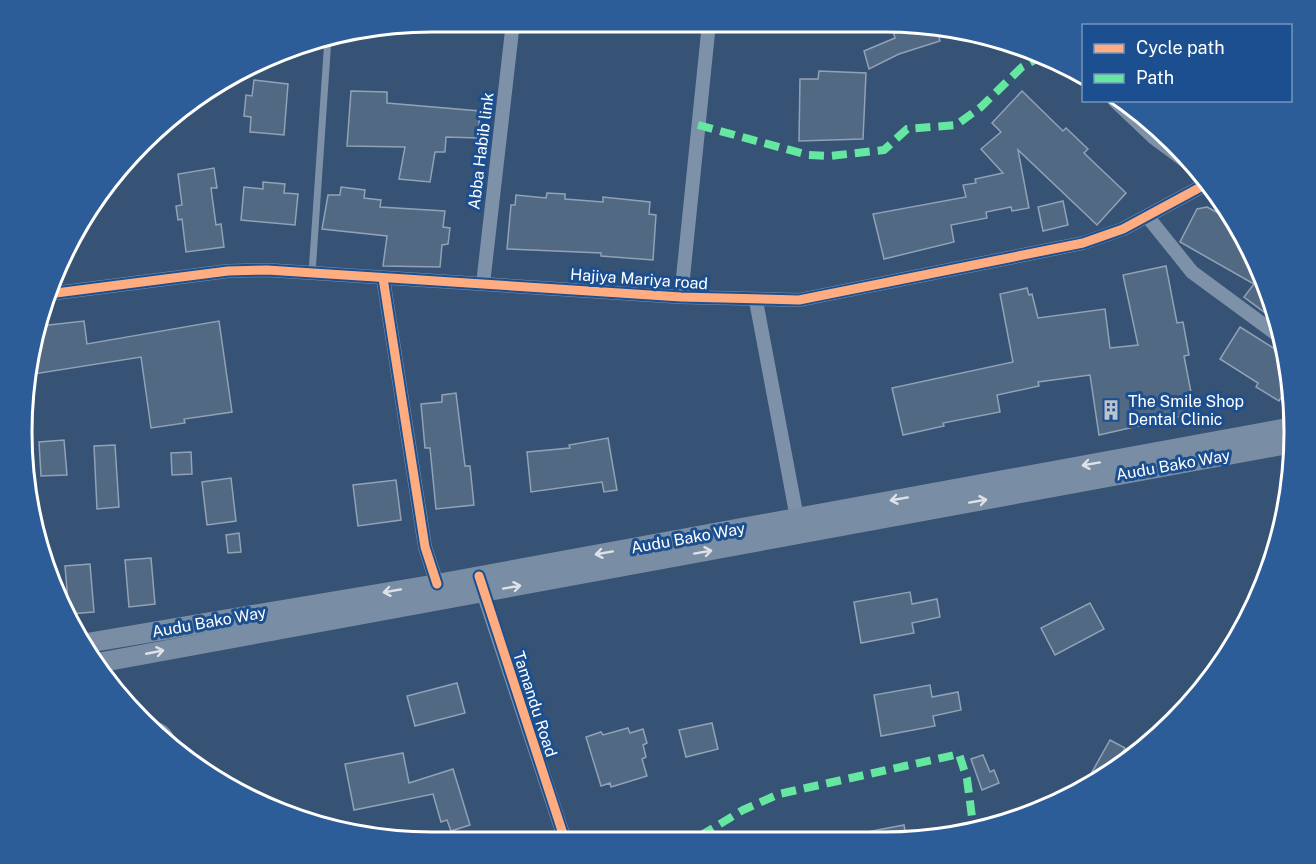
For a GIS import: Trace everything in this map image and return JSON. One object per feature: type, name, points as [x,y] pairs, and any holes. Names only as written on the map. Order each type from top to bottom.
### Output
[{"type":"main road","name":"Audu Bako Way","points":[[104,662],[797,518],[1284,429]]},
{"type":"main road","name":"Audu Bako Way","points":[[91,642],[437,584],[481,584],[1284,445]]},
{"type":"street","name":"Abba Habib link","points":[[483,284],[512,32]]},
{"type":"street","points":[[681,297],[707,32]]},
{"type":"street","name":"Hajiya Mariya road","points":[[57,293],[228,271],[312,273],[756,301],[799,300],[1083,243],[1124,228],[1201,187]]},
{"type":"street","points":[[1147,216],[1192,272],[1272,331]]},
{"type":"street","points":[[383,278],[425,547],[437,584]]},
{"type":"street","points":[[756,301],[797,518]]},
{"type":"street","name":"Tamandu Road","points":[[481,584],[562,832]]},
{"type":"lane","points":[[312,273],[328,45]]},
{"type":"building","points":[[893,32],[910,32],[939,35],[940,41],[899,54],[869,69],[864,51],[895,38]]},
{"type":"building","points":[[819,71],[866,73],[863,139],[799,141],[800,79],[818,79]]},
{"type":"building","points":[[254,80],[288,84],[284,135],[250,132],[251,117],[244,116],[246,95],[252,96]]},
{"type":"building","points":[[351,91],[387,92],[387,103],[480,111],[478,138],[446,137],[445,152],[435,152],[430,182],[399,179],[405,147],[347,146]]},
{"type":"building","points":[[1022,91],[1063,131],[1066,128],[1088,149],[1084,153],[1126,193],[1097,225],[1018,150],[1029,208],[1012,211],[1011,207],[986,212],[987,218],[951,225],[954,242],[884,259],[873,214],[966,197],[963,185],[976,183],[975,179],[1003,173],[981,149],[1001,132],[992,123]]},
{"type":"building","points":[[214,168],[217,188],[211,188],[216,225],[221,224],[224,247],[186,252],[182,219],[178,220],[176,206],[182,205],[178,174]]},
{"type":"building","points":[[263,182],[285,184],[284,193],[298,194],[295,225],[241,220],[244,187],[263,189]]},
{"type":"building","points":[[341,187],[365,190],[364,198],[381,200],[380,207],[445,211],[443,227],[450,228],[448,244],[442,245],[440,267],[383,266],[387,236],[322,229],[328,195],[340,195]]},
{"type":"building","points":[[547,193],[565,194],[565,199],[603,202],[603,197],[650,202],[649,214],[656,215],[653,260],[601,256],[601,253],[507,249],[511,205],[515,205],[516,195],[546,198]]},
{"type":"building","points":[[1063,201],[1068,225],[1043,231],[1038,207]]},
{"type":"building","points":[[1207,207],[1220,214],[1243,255],[1266,314],[1244,297],[1254,284],[1180,242],[1197,209]]},
{"type":"building","points":[[1166,266],[1177,323],[1183,322],[1189,355],[1184,356],[1195,413],[1099,435],[1090,375],[1038,382],[1039,386],[997,395],[1000,412],[943,423],[944,426],[903,435],[892,388],[1013,362],[1000,294],[1027,288],[1029,295],[1032,294],[1038,318],[1105,309],[1110,348],[1138,345],[1123,275]]},
{"type":"building","points":[[84,321],[87,344],[219,321],[232,412],[184,419],[185,423],[151,428],[141,357],[36,374],[46,325]]},
{"type":"building","points":[[1240,327],[1276,350],[1283,395],[1279,401],[1256,387],[1258,383],[1220,359]]},
{"type":"building","points":[[456,393],[465,466],[470,466],[474,505],[436,509],[430,448],[425,448],[421,404],[442,402],[442,395]]},
{"type":"building","points":[[608,438],[617,490],[604,492],[602,482],[531,492],[527,452],[570,448],[569,445]]},
{"type":"building","points":[[64,440],[67,475],[41,476],[39,442]]},
{"type":"building","points":[[115,445],[119,507],[97,509],[94,446]]},
{"type":"building","points":[[191,452],[192,474],[172,475],[171,453]]},
{"type":"building","points":[[231,478],[236,521],[207,525],[202,482]]},
{"type":"building","points":[[396,480],[401,520],[358,526],[353,485]]},
{"type":"building","points":[[239,533],[241,552],[228,553],[226,535]]},
{"type":"building","points":[[151,558],[155,604],[129,607],[125,560]]},
{"type":"building","points":[[90,564],[94,612],[75,613],[68,597],[65,566]]},
{"type":"building","points":[[910,592],[912,604],[937,599],[940,617],[912,623],[914,633],[861,643],[854,602]]},
{"type":"building","points":[[1090,603],[1104,629],[1055,655],[1041,628]]},
{"type":"building","points":[[457,683],[465,713],[415,726],[407,696]]},
{"type":"building","points":[[930,685],[932,697],[958,692],[961,710],[933,716],[935,726],[881,736],[874,695]]},
{"type":"building","points":[[712,723],[718,749],[686,757],[679,730]]},
{"type":"building","points":[[628,728],[630,733],[643,729],[647,743],[643,745],[646,757],[642,759],[647,776],[611,787],[610,783],[601,786],[586,737]]},
{"type":"building","points":[[1110,740],[1125,748],[1121,755],[1094,773],[1092,772]]},
{"type":"building","points":[[403,753],[409,783],[453,769],[470,825],[451,831],[447,820],[441,822],[433,794],[354,810],[345,764]]},
{"type":"building","points":[[983,755],[990,772],[994,770],[999,783],[982,790],[971,759]]},
{"type":"building","points":[[904,825],[905,832],[884,832],[867,832]]},
{"type":"marked path","points":[[698,125],[808,155],[830,156],[884,150],[907,129],[956,125],[981,107],[1022,67],[1033,61]]},
{"type":"marked path","points":[[707,832],[743,810],[779,794],[959,754],[967,779],[973,823]]},
{"type":"cycle path","points":[[57,293],[228,271],[267,270],[681,297],[799,300],[1083,243],[1123,229],[1201,187]]},
{"type":"cycle path","points":[[383,278],[425,547],[437,584]]},
{"type":"cycle path","points":[[479,576],[562,832]]},
{"type":"place","name":"The Smile Shop Dental Clinic","points":[[1111,410]]}]
